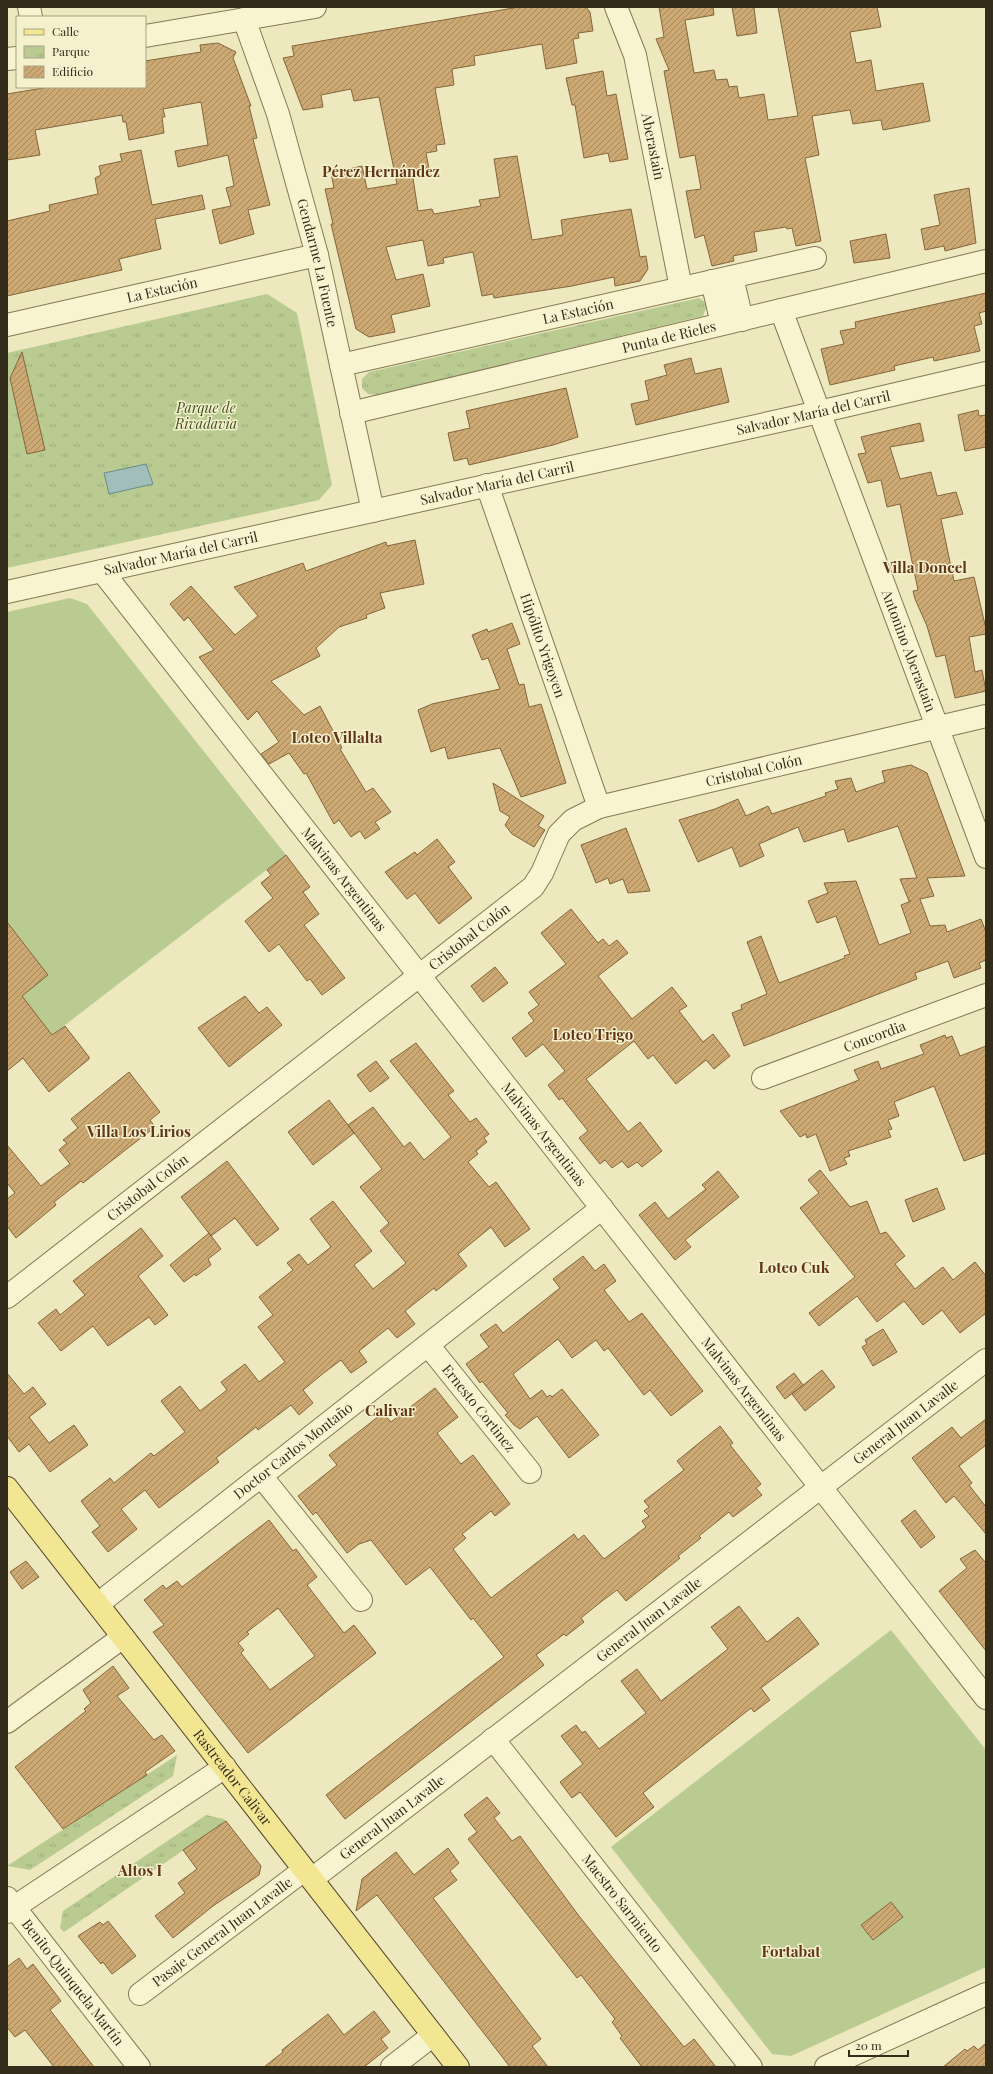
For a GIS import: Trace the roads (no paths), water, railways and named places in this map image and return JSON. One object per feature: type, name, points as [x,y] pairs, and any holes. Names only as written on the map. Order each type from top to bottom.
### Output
[{"type":"main road","name":"Rastreador Calivar","points":[[7,1488],[458,2067]]},
{"type":"street","points":[[146,36],[315,7]]},
{"type":"street","name":"Aberastain","points":[[616,7],[635,55],[681,288]]},
{"type":"street","name":"Gendarme La Fuente","points":[[244,19],[278,114],[317,255],[373,511]]},
{"type":"street","name":"La Estación","points":[[7,325],[317,255]]},
{"type":"street","name":"La Estación","points":[[341,365],[815,258]]},
{"type":"street","name":"Punta de Rieles","points":[[351,413],[986,261]]},
{"type":"street","points":[[722,279],[732,322]]},
{"type":"street","name":"Antonino Aberastain","points":[[781,310],[986,856]]},
{"type":"street","name":"Salvador María del Carril","points":[[7,592],[819,412],[986,373]]},
{"type":"street","name":"Hipólito Yrigoyen","points":[[486,485],[599,807]]},
{"type":"street","name":"Malvinas Argentinas","points":[[102,571],[986,1698]]},
{"type":"street","name":"Cristobal Colón","points":[[7,1297],[533,886],[542,873],[559,834],[573,820],[599,807],[986,716]]},
{"type":"street","name":"Concordia","points":[[763,1078],[986,995]]},
{"type":"street","name":"Doctor Carlos Montaño","points":[[98,1604],[602,1208]]},
{"type":"street","name":"Ernesto Cortinez","points":[[428,1345],[530,1472]]},
{"type":"street","name":"General Juan Lavalle","points":[[308,1874],[493,1739],[986,1360]]},
{"type":"street","points":[[261,1476],[361,1600]]},
{"type":"street","points":[[7,1722],[123,1637]]},
{"type":"street","name":"Maestro Sarmiento","points":[[493,1739],[751,2067]]},
{"type":"street","points":[[9,1906],[224,1767]]},
{"type":"street","name":"Pasaje General Juan Lavalle","points":[[140,1994],[308,1874]]},
{"type":"street","name":"Benito Quinquela Martín","points":[[9,1906],[139,2067]]},
{"type":"street","points":[[826,2067],[986,1994]]},
{"type":"street","points":[[392,2067],[433,2035]]},
{"type":"water","points":[[146,464],[153,484],[109,494],[104,473]]},
{"type":"district","name":"Pérez Hernández","points":[[381,172]]},
{"type":"district","name":"Villa Doncel","points":[[925,568]]},
{"type":"district","name":"Loteo Villalta","points":[[337,738]]},
{"type":"district","name":"Loteo Trigo","points":[[593,1035]]},
{"type":"district","name":"Villa Los Lirios","points":[[139,1132]]},
{"type":"district","name":"Loteo Cuk","points":[[794,1268]]},
{"type":"district","name":"Calivar","points":[[390,1411]]},
{"type":"district","name":"Altos I","points":[[140,1871]]},
{"type":"district","name":"Fortabat","points":[[791,1952]]},
{"type":"park label","name":"Parque de Rivadavia","points":[[206,416]]}]
